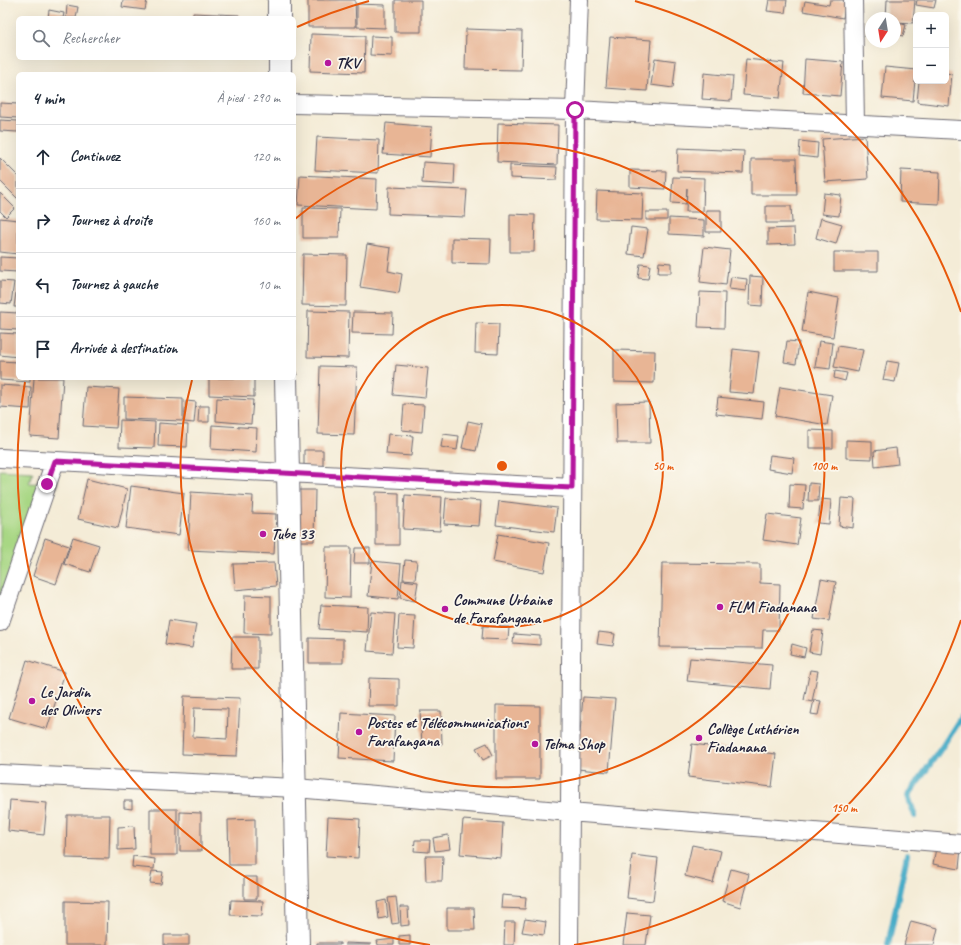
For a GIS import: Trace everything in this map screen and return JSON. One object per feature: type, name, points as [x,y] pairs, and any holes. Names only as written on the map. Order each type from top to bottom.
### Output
[{"type":"street","points":[[279,0],[279,16]]},
{"type":"street","points":[[569,945],[575,110],[579,0]]},
{"type":"street","points":[[853,0],[855,125]]},
{"type":"street","points":[[280,60],[280,72]]},
{"type":"street","points":[[296,104],[575,110],[961,130]]},
{"type":"street","points":[[286,380],[296,788],[298,945]]},
{"type":"street","points":[[0,458],[572,488]]},
{"type":"street","points":[[0,622],[55,461]]},
{"type":"street","points":[[0,774],[296,788],[961,844]]},
{"type":"green space","points":[[0,470],[33,472],[29,483],[47,484],[0,605]]},
{"type":"building","points":[[123,0],[147,0],[145,10],[122,7]]},
{"type":"building","points":[[308,0],[355,0],[356,27],[308,27]]},
{"type":"building","points":[[395,0],[421,0],[421,32],[395,32]]},
{"type":"building","points":[[769,0],[787,0],[785,13],[767,11]]},
{"type":"building","points":[[830,0],[846,0],[843,18],[803,11],[805,1],[829,5]]},
{"type":"building","points":[[887,0],[915,0],[913,23],[901,22],[901,12],[886,12]]},
{"type":"building","points":[[917,0],[936,0],[934,8],[916,5]]},
{"type":"building","points":[[357,4],[385,5],[385,28],[357,27]]},
{"type":"building","points":[[67,5],[78,7],[76,16],[66,16]]},
{"type":"building","points":[[49,10],[64,13],[63,16],[48,16]]},
{"type":"building","points":[[193,13],[239,15],[239,16],[193,16]]},
{"type":"building","points":[[901,24],[906,25],[903,36],[901,36]]},
{"type":"building","points":[[466,29],[522,31],[521,70],[465,69]]},
{"type":"building","points":[[311,34],[365,36],[364,73],[310,71]]},
{"type":"building","points":[[371,36],[392,37],[392,56],[370,55]]},
{"type":"building","points":[[610,37],[651,40],[647,91],[606,88]]},
{"type":"building","points":[[655,58],[676,61],[673,88],[651,85]]},
{"type":"building","points":[[746,59],[784,63],[780,98],[743,95]]},
{"type":"building","points":[[805,59],[843,62],[840,96],[803,93]]},
{"type":"building","points":[[885,67],[913,70],[913,84],[915,84],[913,101],[882,98]]},
{"type":"building","points":[[704,73],[733,76],[731,101],[702,99]]},
{"type":"building","points":[[949,74],[952,74],[949,106],[917,102],[919,84],[949,84]]},
{"type":"building","points":[[0,103],[16,104],[16,118],[0,117]]},
{"type":"building","points":[[0,120],[16,121],[16,132],[0,131]]},
{"type":"building","points":[[386,123],[432,127],[430,157],[383,154]]},
{"type":"building","points":[[498,123],[558,125],[557,165],[497,162]]},
{"type":"building","points":[[865,136],[868,179],[825,182],[822,139]]},
{"type":"building","points":[[317,137],[379,140],[378,173],[315,170]]},
{"type":"building","points":[[800,141],[818,143],[817,158],[799,156]]},
{"type":"building","points":[[678,148],[744,151],[743,173],[677,171]]},
{"type":"building","points":[[0,158],[16,174],[16,197],[0,181]]},
{"type":"building","points":[[751,159],[796,159],[797,195],[751,195]]},
{"type":"building","points":[[423,162],[455,164],[454,185],[422,183]]},
{"type":"building","points":[[510,165],[557,167],[556,180],[510,178]]},
{"type":"building","points":[[630,170],[666,171],[665,189],[630,187]]},
{"type":"building","points":[[901,170],[940,172],[939,204],[900,202]]},
{"type":"building","points":[[300,175],[377,179],[376,209],[298,205]]},
{"type":"building","points":[[673,177],[704,178],[703,212],[686,212],[687,188],[686,204],[671,203]]},
{"type":"building","points":[[389,187],[467,190],[465,217],[388,214]]},
{"type":"building","points":[[597,191],[643,193],[642,220],[596,219]]},
{"type":"building","points":[[0,193],[15,208],[6,217],[0,211]]},
{"type":"building","points":[[824,193],[841,195],[839,216],[822,214]]},
{"type":"building","points":[[766,206],[791,206],[792,223],[766,223]]},
{"type":"building","points":[[303,208],[340,209],[339,238],[303,238]]},
{"type":"building","points":[[706,210],[721,210],[721,232],[706,232]]},
{"type":"building","points":[[646,212],[667,212],[667,220],[646,220]]},
{"type":"building","points":[[510,214],[535,215],[534,252],[510,252]]},
{"type":"building","points":[[0,218],[16,220],[16,254],[0,252]]},
{"type":"building","points":[[669,218],[704,220],[704,236],[669,234]]},
{"type":"building","points":[[821,218],[842,224],[836,244],[816,238]]},
{"type":"building","points":[[631,227],[648,229],[644,256],[628,254]]},
{"type":"building","points":[[794,228],[795,244],[768,245],[768,229]]},
{"type":"building","points":[[452,238],[491,239],[490,264],[452,263]]},
{"type":"building","points":[[367,244],[391,248],[388,271],[402,274],[399,293],[360,287]]},
{"type":"building","points":[[704,247],[730,250],[726,285],[700,282]]},
{"type":"building","points":[[834,252],[878,252],[878,271],[834,271]]},
{"type":"building","points":[[303,254],[347,255],[346,306],[302,305]]},
{"type":"building","points":[[0,257],[16,258],[16,272],[0,271]]},
{"type":"building","points":[[659,262],[671,263],[671,273],[658,273]]},
{"type":"building","points":[[640,264],[650,265],[648,279],[638,278]]},
{"type":"building","points":[[750,276],[763,277],[762,306],[749,305]]},
{"type":"building","points":[[731,277],[747,279],[746,291],[729,289]]},
{"type":"building","points":[[0,281],[14,282],[11,304],[0,303]]},
{"type":"building","points":[[16,292],[16,307],[14,307]]},
{"type":"building","points":[[700,292],[725,293],[724,328],[698,327]]},
{"type":"building","points":[[808,292],[839,298],[833,337],[802,332]]},
{"type":"building","points":[[308,311],[349,312],[348,358],[307,357]]},
{"type":"building","points":[[0,312],[16,313],[16,330],[0,329]]},
{"type":"building","points":[[353,312],[393,313],[392,334],[352,333]]},
{"type":"building","points":[[476,323],[499,324],[498,354],[475,353]]},
{"type":"building","points":[[0,333],[16,334],[16,357],[0,355]]},
{"type":"building","points":[[787,341],[799,342],[796,364],[784,362]]},
{"type":"building","points":[[819,341],[833,343],[830,369],[815,367]]},
{"type":"building","points":[[838,346],[863,350],[858,372],[834,367]]},
{"type":"building","points":[[733,349],[759,352],[754,394],[729,392]]},
{"type":"building","points":[[614,350],[655,351],[654,383],[614,382]]},
{"type":"building","points":[[0,361],[16,362],[16,380],[30,380],[30,382],[0,380]]},
{"type":"building","points":[[887,361],[899,363],[895,382],[883,380]]},
{"type":"building","points":[[396,365],[428,368],[425,398],[393,395]]},
{"type":"building","points":[[320,366],[357,367],[354,435],[318,434]]},
{"type":"building","points":[[835,371],[847,373],[845,381],[834,378]]},
{"type":"building","points":[[34,380],[63,380],[59,438],[30,436]]},
{"type":"building","points":[[209,380],[254,380],[254,397],[209,395]]},
{"type":"building","points":[[0,385],[31,387],[30,409],[0,407]]},
{"type":"building","points":[[86,387],[119,389],[116,428],[83,426]]},
{"type":"building","points":[[780,387],[832,395],[827,425],[775,416]]},
{"type":"building","points":[[124,397],[183,399],[183,421],[124,419]]},
{"type":"building","points":[[718,397],[764,402],[762,419],[716,414]]},
{"type":"building","points":[[217,398],[253,400],[251,424],[216,421]]},
{"type":"building","points":[[186,401],[196,402],[194,423],[184,422]]},
{"type":"building","points":[[649,402],[650,443],[617,443],[616,403]]},
{"type":"building","points":[[404,404],[424,405],[422,432],[402,430]]},
{"type":"building","points":[[199,406],[209,406],[209,422],[198,422]]},
{"type":"building","points":[[120,420],[155,422],[154,448],[119,447]]},
{"type":"building","points":[[468,421],[482,424],[476,451],[462,448]]},
{"type":"building","points":[[159,423],[188,425],[187,447],[158,446]]},
{"type":"building","points":[[212,425],[257,428],[256,452],[211,449]]},
{"type":"building","points":[[809,430],[833,431],[833,448],[809,448]]},
{"type":"building","points":[[388,434],[413,436],[411,456],[386,454]]},
{"type":"building","points":[[443,434],[459,436],[457,450],[441,447]]},
{"type":"building","points":[[846,440],[872,441],[872,459],[846,458]]},
{"type":"building","points":[[896,448],[898,464],[875,467],[874,451]]},
{"type":"building","points":[[304,450],[323,450],[323,468],[304,468]]},
{"type":"building","points":[[770,455],[794,458],[792,473],[768,469]]},
{"type":"building","points":[[87,479],[127,489],[118,528],[78,519]]},
{"type":"building","points":[[809,483],[819,484],[818,501],[808,501]]},
{"type":"building","points":[[790,484],[805,485],[803,509],[789,508]]},
{"type":"building","points":[[131,486],[184,493],[179,535],[126,528]]},
{"type":"building","points":[[295,490],[315,490],[314,541],[294,541]]},
{"type":"building","points":[[191,492],[253,496],[252,513],[276,514],[274,554],[188,550]]},
{"type":"building","points":[[376,492],[399,493],[399,545],[376,545]]},
{"type":"building","points":[[405,495],[442,497],[440,531],[403,529]]},
{"type":"building","points":[[446,498],[481,501],[479,526],[444,524]]},
{"type":"building","points":[[841,498],[855,499],[853,528],[839,526]]},
{"type":"building","points":[[821,499],[831,500],[829,524],[818,523]]},
{"type":"building","points":[[499,501],[557,508],[554,532],[496,525]]},
{"type":"building","points":[[767,514],[801,518],[797,545],[763,540]]},
{"type":"building","points":[[498,534],[549,543],[544,572],[493,562]]},
{"type":"building","points":[[73,537],[99,545],[90,572],[64,564]]},
{"type":"building","points":[[45,538],[69,546],[56,584],[33,576]]},
{"type":"building","points":[[326,547],[351,547],[350,598],[325,597]]},
{"type":"building","points":[[355,548],[370,548],[370,563],[354,563]]},
{"type":"building","points":[[405,560],[417,561],[415,580],[403,579]]},
{"type":"building","points":[[372,561],[401,564],[398,599],[368,596]]},
{"type":"building","points":[[274,563],[276,586],[235,590],[233,564]]},
{"type":"building","name":"FLM Fiadanana","points":[[662,563],[760,564],[760,583],[780,584],[779,630],[763,630],[762,648],[660,647]]},
{"type":"building","points":[[821,579],[836,582],[829,621],[814,619]]},
{"type":"building","points":[[402,580],[418,582],[415,601],[400,598]]},
{"type":"building","points":[[245,595],[271,596],[271,634],[244,633]]},
{"type":"building","points":[[321,605],[368,607],[367,632],[319,629]]},
{"type":"building","points":[[371,612],[395,614],[392,653],[367,651]]},
{"type":"building","points":[[399,615],[415,616],[413,648],[397,647]]},
{"type":"building","points":[[169,620],[196,624],[192,648],[165,644]]},
{"type":"building","points":[[483,626],[509,627],[508,640],[482,639]]},
{"type":"building","points":[[813,630],[823,631],[820,654],[809,652]]},
{"type":"building","points":[[599,632],[615,634],[613,646],[597,644]]},
{"type":"building","points":[[514,634],[540,636],[540,645],[513,643]]},
{"type":"building","points":[[232,637],[258,637],[258,669],[231,669]]},
{"type":"building","points":[[309,638],[343,639],[343,663],[309,663]]},
{"type":"building","points":[[792,644],[806,648],[804,657],[790,654]]},
{"type":"building","points":[[690,658],[772,665],[770,689],[687,681]]},
{"type":"building","points":[[27,660],[65,672],[47,729],[9,718]]},
{"type":"building","points":[[810,670],[818,671],[812,702],[804,700]]},
{"type":"building","points":[[369,678],[399,679],[399,706],[368,706]]},
{"type":"building","points":[[184,696],[240,698],[237,756],[182,754]],"holes":[[[194,708],[228,709],[227,739],[193,737]]]},
{"type":"building","points":[[583,697],[615,699],[609,772],[577,769]]},
{"type":"building","points":[[814,700],[821,701],[818,715],[811,714]]},
{"type":"building","points":[[496,705],[540,706],[540,779],[496,779]]},
{"type":"building","points":[[420,711],[441,711],[442,744],[422,745]]},
{"type":"building","points":[[341,713],[395,716],[393,761],[339,758]]},
{"type":"building","points":[[487,743],[493,755],[483,760],[476,748]]},
{"type":"building","points":[[692,744],[776,754],[772,787],[688,777]]},
{"type":"building","points":[[10,800],[47,803],[44,835],[8,831]]},
{"type":"building","points":[[124,801],[132,801],[132,809],[124,808]]},
{"type":"building","points":[[150,809],[177,809],[177,855],[150,855]]},
{"type":"building","points":[[180,812],[201,813],[201,851],[180,851]]},
{"type":"building","points":[[67,815],[110,815],[109,859],[66,858]]},
{"type":"building","points":[[328,817],[360,819],[358,858],[326,856]]},
{"type":"building","points":[[255,819],[255,865],[229,865],[228,820]]},
{"type":"building","points":[[463,820],[503,823],[501,858],[460,854]]},
{"type":"building","points":[[134,826],[135,849],[118,850],[118,827]]},
{"type":"building","points":[[448,835],[450,849],[435,851],[433,838]]},
{"type":"building","points":[[415,840],[430,840],[429,852],[414,851]]},
{"type":"building","points":[[937,843],[961,848],[959,869],[933,864]]},
{"type":"building","points":[[692,845],[721,851],[713,883],[685,876]]},
{"type":"building","points":[[632,855],[658,858],[653,901],[627,898]]},
{"type":"building","points":[[133,856],[155,859],[154,869],[132,867]]},
{"type":"building","points":[[425,856],[443,856],[442,881],[426,881]]},
{"type":"building","points":[[731,869],[749,874],[740,907],[722,901]]},
{"type":"building","points":[[152,871],[163,872],[161,884],[150,883]]},
{"type":"building","points":[[244,877],[257,877],[257,899],[244,899]]},
{"type":"building","points":[[502,895],[526,897],[525,909],[501,908]]},
{"type":"building","points":[[396,897],[399,923],[392,924],[388,898]]},
{"type":"building","points":[[231,900],[263,901],[262,916],[230,915]]},
{"type":"building","points":[[386,900],[388,917],[379,919],[377,902]]},
{"type":"building","points":[[65,901],[108,902],[107,945],[65,945]]},
{"type":"building","points":[[400,907],[408,907],[409,925],[401,926]]},
{"type":"building","points":[[447,908],[474,908],[475,930],[447,930]]},
{"type":"building","points":[[627,913],[650,915],[646,945],[623,945]]},
{"type":"building","points":[[525,919],[546,922],[544,935],[522,932]]},
{"type":"building","points":[[911,921],[938,928],[934,945],[904,945]]},
{"type":"building","points":[[505,922],[515,922],[514,945],[504,945]]},
{"type":"building","points":[[164,935],[189,935],[189,945],[164,945]]},
{"type":"building","points":[[410,935],[410,945],[399,945],[399,936]]},
{"type":"building","points":[[394,939],[394,945],[378,945],[377,941]]},
{"type":"building","points":[[317,943],[340,943],[340,945],[317,945]]},
{"type":"building","points":[[345,943],[371,944],[371,945],[345,945]]},
{"type":"waterway","points":[[915,816],[908,796],[961,717]]},
{"type":"waterway","points":[[888,945],[907,855]]},
{"type":"place","name":"TKV","points":[[328,63]]},
{"type":"place","name":"Tube 33","points":[[263,534]]},
{"type":"place","name":"FLM Fiadanana","points":[[720,607]]},
{"type":"place","name":"Commune Urbaine de Farafangana","points":[[445,609]]},
{"type":"place","name":"Le Jardin des Oliviers","points":[[32,701]]},
{"type":"place","name":"Postes et Télécommunications Farafangana","points":[[359,732]]},
{"type":"place","name":"Collège Luthérien Fiadanana","points":[[699,738]]},
{"type":"place","name":"Telma Shop","points":[[535,744]]},
{"type":"route","points":[[47,484],[55,461],[572,488],[575,110]]}]
